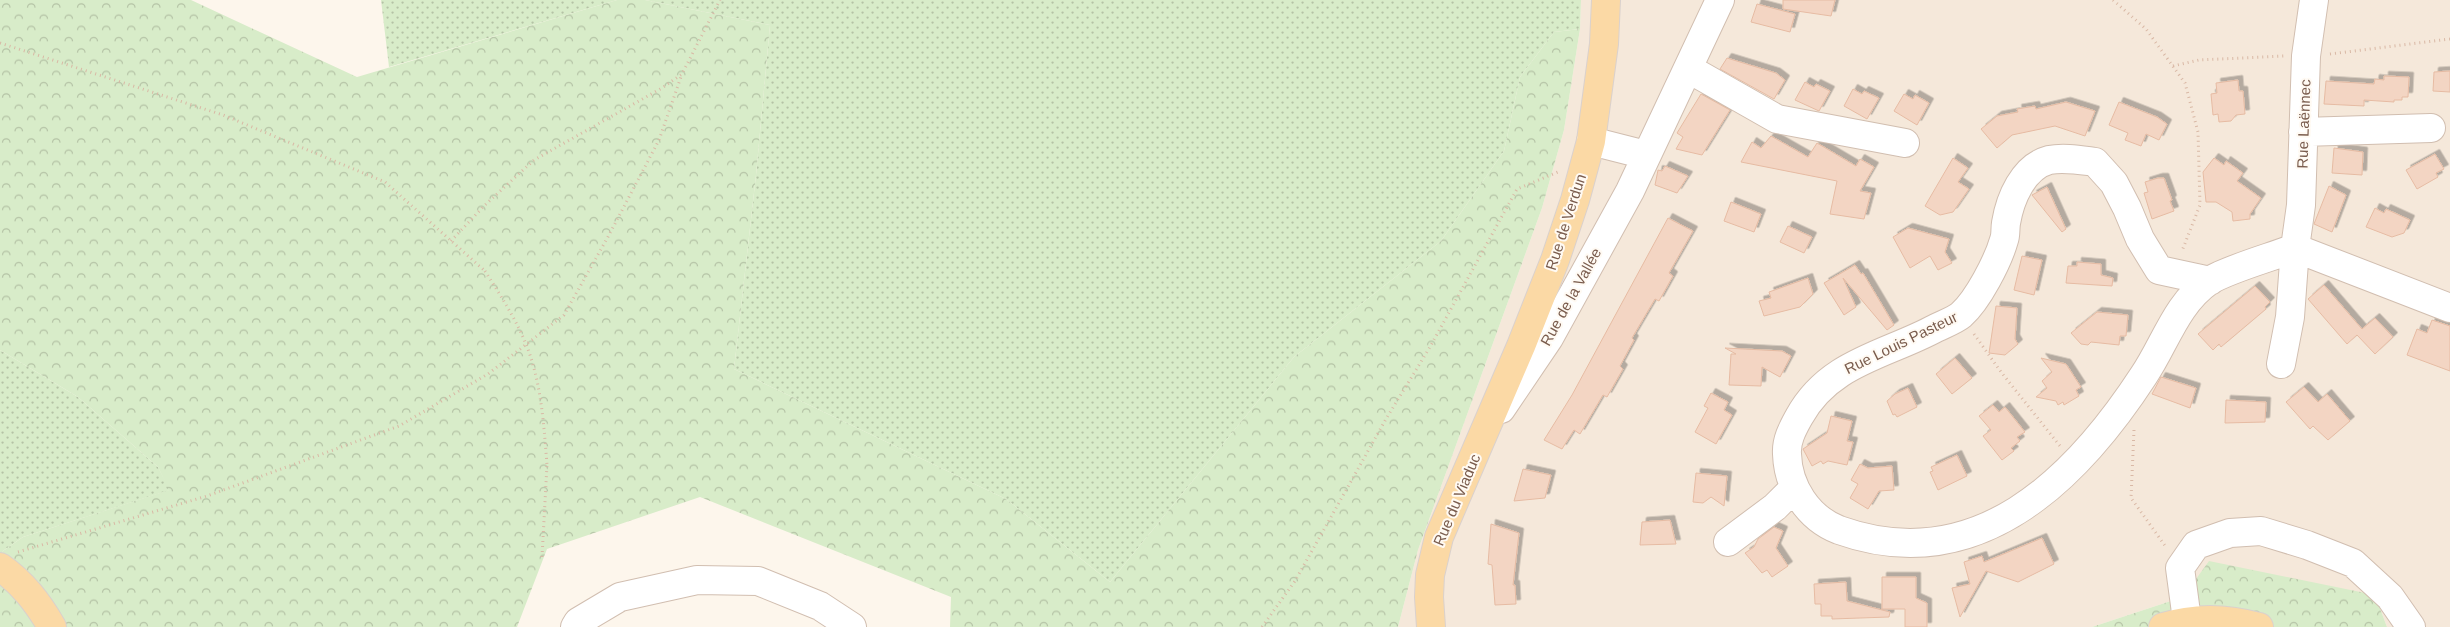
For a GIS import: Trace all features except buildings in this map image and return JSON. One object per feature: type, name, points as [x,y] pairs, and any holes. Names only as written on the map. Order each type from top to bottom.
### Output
[{"type":"main road","name":"Rue de Verdun","points":[[1485,433],[1555,260],[1589,151],[1604,44],[1606,0]]},
{"type":"main road","name":"Rue du Viaduc","points":[[1431,627],[1430,575],[1439,537],[1485,433]]},
{"type":"main road","points":[[5,560],[15,577],[39,604],[52,627]]},
{"type":"main road","points":[[2175,624],[2228,620],[2259,627]]},
{"type":"street","name":"Rue de la Vallée","points":[[1485,433],[1549,338],[1630,191],[1720,0]]},
{"type":"street","name":"Rue Laënnec","points":[[2281,364],[2290,317],[2295,248],[2301,205],[2306,56],[2314,0]]},
{"type":"street","points":[[1689,69],[1777,119],[1905,143]]},
{"type":"street","points":[[2303,132],[2431,128]]},
{"type":"street","points":[[1589,151],[1646,155]]},
{"type":"street","name":"Rue Louis Pasteur","points":[[2210,281],[2159,270],[2140,239],[2128,208],[2114,183],[2095,162],[2062,158],[2046,161],[2033,168],[2018,188],[2010,206],[2005,239],[1986,279],[1961,315],[1900,345],[1861,360],[1833,378],[1814,396],[1790,435],[1787,453],[1794,488],[1813,515],[1826,525],[1854,535],[1894,541],[1920,542],[1952,538],[1996,525],[2028,505],[2059,480],[2096,442],[2129,400],[2179,314],[2210,281],[2295,248]]},
{"type":"street","points":[[2295,248],[2450,308]]},
{"type":"street","points":[[1728,542],[1775,507],[1794,488]]},
{"type":"street","points":[[2175,624],[2180,568],[2196,545],[2230,533],[2261,532],[2307,545],[2353,563],[2390,597],[2412,627]]},
{"type":"street","points":[[575,627],[578,622],[620,597],[697,580],[758,581],[820,606],[852,627]]},
{"type":"path","points":[[5,560],[207,496],[399,426],[488,374],[564,315],[659,140],[682,74],[720,0]]},
{"type":"path","points":[[2114,0],[2146,29],[2185,83],[2198,132],[2200,205],[2174,273]]},
{"type":"path","points":[[0,43],[223,115],[385,182],[485,271],[512,313],[530,356],[542,409],[547,465],[542,557]]},
{"type":"path","points":[[451,241],[485,205],[534,160],[662,88],[682,74]]},
{"type":"path","points":[[1262,627],[1295,581],[1386,419],[1430,347],[1517,189],[1589,151]]},
{"type":"path","points":[[1961,315],[2001,372],[2075,464]]},
{"type":"path","points":[[2134,424],[2130,498],[2180,568]]},
{"type":"shaded area","points":[[1581,0],[2450,0],[2450,627],[2387,627],[2375,595],[2183,597],[2092,627],[1398,627],[1418,550],[1542,208],[1564,130],[1580,29]]},
{"type":"green space","points":[[0,0],[191,0],[357,77],[617,0],[645,0],[770,25],[756,175],[734,369],[1006,499],[1110,582],[1294,357],[1441,241],[1504,151],[1520,77],[1554,32],[1580,29],[1564,130],[1542,208],[1418,550],[1398,627],[950,627],[951,597],[700,497],[547,549],[517,627],[0,627],[0,553],[23,537],[169,490],[158,467],[78,397],[0,350]]},
{"type":"green space","points":[[381,0],[617,0],[389,67]]},
{"type":"green space","points":[[645,0],[1581,0],[1580,29],[1554,32],[1520,77],[1504,151],[1441,241],[1294,357],[1110,582],[1006,499],[734,369],[756,175],[770,25]]},
{"type":"green space","points":[[0,350],[78,397],[158,467],[170,490],[23,537],[0,553]]},
{"type":"green space","points":[[2209,561],[2375,595],[2387,627],[2092,627],[2183,597]]}]
